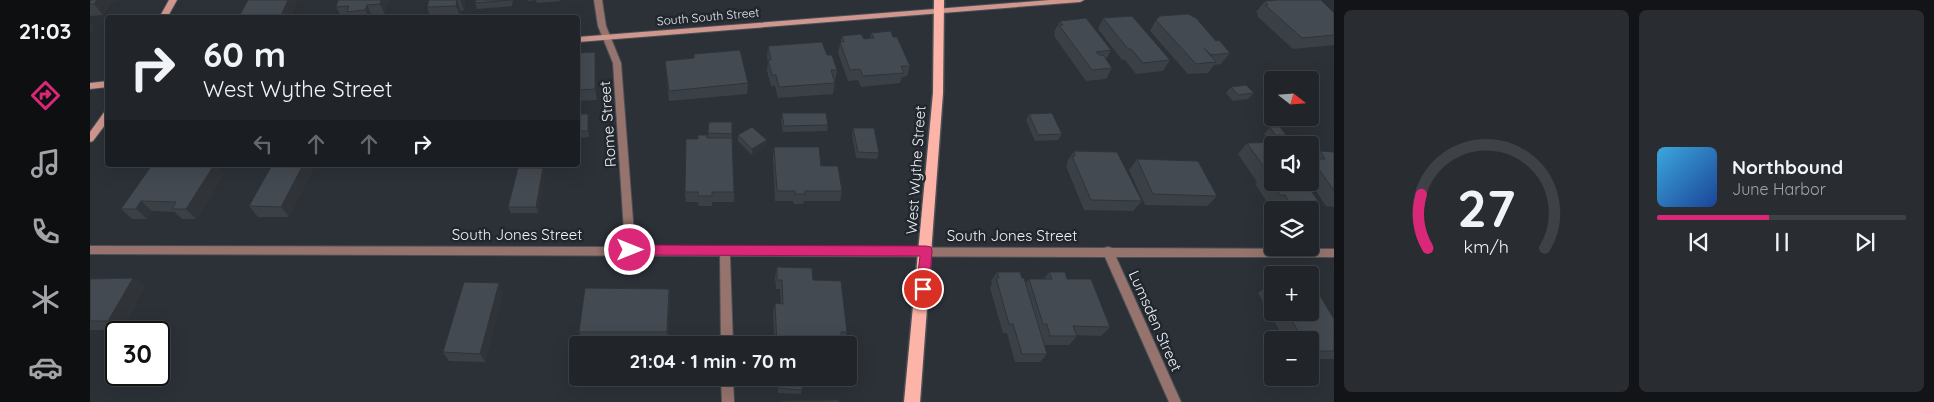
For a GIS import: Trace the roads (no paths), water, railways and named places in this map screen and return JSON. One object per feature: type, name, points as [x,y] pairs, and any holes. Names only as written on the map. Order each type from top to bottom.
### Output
[{"type":"main road","name":"West Wythe Street","points":[[912,402],[938,93],[939,5]]},
{"type":"street","points":[[165,15],[173,0]]},
{"type":"street","name":"Rome Street","points":[[598,0],[600,19],[617,63],[630,250]]},
{"type":"street","name":"South South Street","points":[[580,40],[939,5],[1080,0]]},
{"type":"street","points":[[90,86],[105,84]]},
{"type":"street","points":[[90,140],[105,118]]},
{"type":"street","name":"South Jones Street","points":[[90,250],[724,250],[1334,253]]},
{"type":"street","points":[[724,250],[727,336]]},
{"type":"street","name":"Lumsden Street","points":[[1108,252],[1174,402]]},
{"type":"street","points":[[728,386],[728,402]]}]
